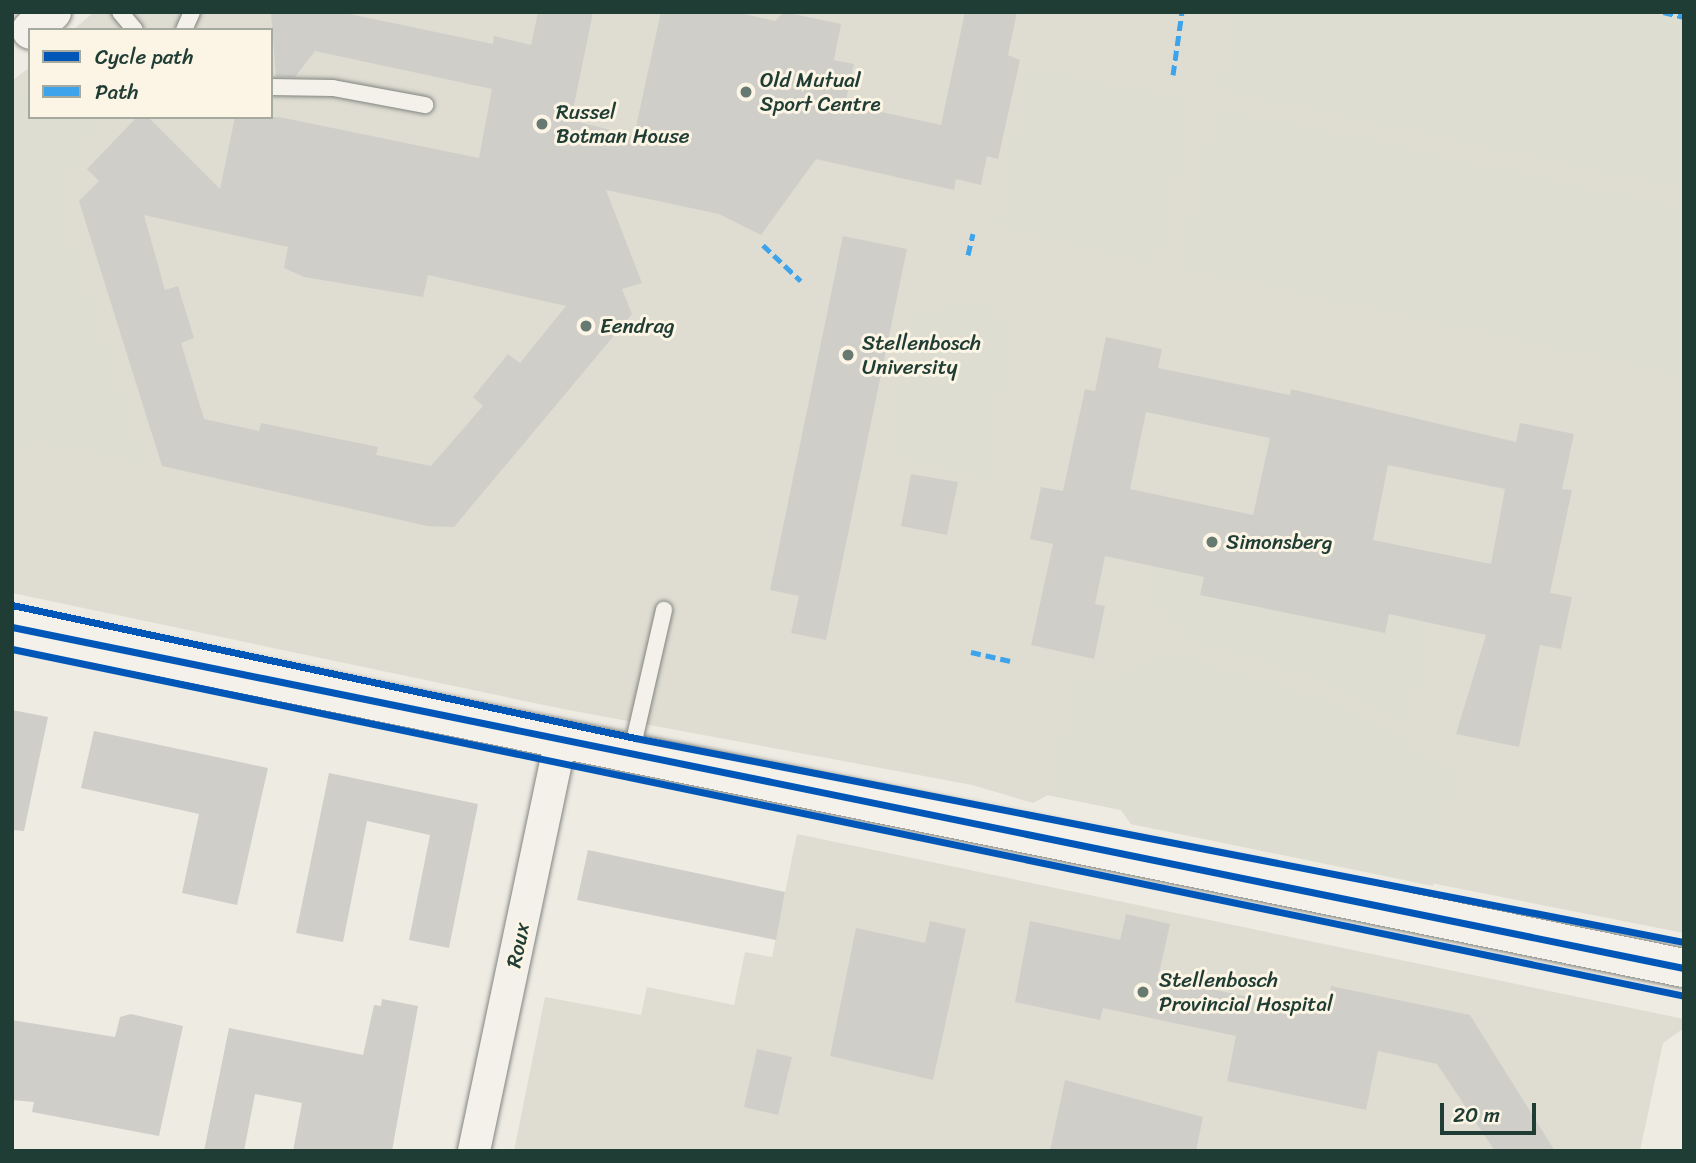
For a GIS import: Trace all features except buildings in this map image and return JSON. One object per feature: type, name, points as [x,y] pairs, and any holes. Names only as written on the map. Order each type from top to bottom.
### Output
[{"type":"street","points":[[32,28],[52,12]]},
{"type":"street","points":[[12,44],[28,32]]},
{"type":"street","points":[[12,626],[1684,968]]},
{"type":"street","name":"Roux","points":[[474,1151],[561,739]]},
{"type":"lane","points":[[120,12],[133,28]]},
{"type":"lane","points":[[185,28],[192,12]]},
{"type":"lane","points":[[273,87],[333,88],[425,105]]},
{"type":"lane","points":[[631,754],[664,610]]},
{"type":"shaded area","name":"Stellenbosch University","points":[[94,12],[1684,12],[1684,933],[1131,824],[1121,810],[1048,795],[1033,803],[972,785],[563,709],[12,593],[12,81],[28,69],[28,119],[273,119],[273,28],[75,28]]},
{"type":"shaded area","points":[[142,12],[180,12],[164,28]]},
{"type":"shaded area","points":[[1235,12],[1630,12],[1684,23],[1684,190],[1217,91]]},
{"type":"shaded area","points":[[1029,65],[1194,101],[1159,265],[993,228]]},
{"type":"shaded area","points":[[28,90],[28,119],[103,120],[82,142],[62,213],[147,466],[41,443],[12,460],[12,102]]},
{"type":"shaded area","points":[[1212,105],[1684,207],[1684,377],[1178,268]]},
{"type":"shaded area","points":[[985,296],[1010,333],[991,480],[913,465],[915,458],[887,449],[913,313]]},
{"type":"shaded area","points":[[1155,566],[1204,577],[1201,595],[1384,633],[1389,614],[1431,623],[1412,718],[1403,723],[1304,677],[1185,638],[1151,606]]},
{"type":"shaded area","points":[[1172,650],[1343,705],[1457,770],[1433,886],[1131,824],[1121,810],[1047,795],[1073,679],[1115,677]]},
{"type":"shaded area","name":"Stellenbosch Provincial Hospital","points":[[797,834],[1684,1019],[1684,1028],[1663,1043],[1640,1151],[514,1151],[545,997],[641,1015],[647,987],[734,1005],[745,952],[772,957]]},
{"type":"marked path","points":[[1173,75],[1182,12]]},
{"type":"marked path","points":[[1663,12],[1684,17]]},
{"type":"marked path","points":[[968,255],[973,234]]},
{"type":"marked path","points":[[763,245],[801,281]]},
{"type":"marked path","points":[[971,652],[1015,662]]},
{"type":"cycle path","points":[[12,605],[635,738],[1684,942]]},
{"type":"cycle path","points":[[12,627],[1684,968]]},
{"type":"cycle path","points":[[12,649],[1684,996]]},
{"type":"place","name":"Old Mutual Sport Centre","points":[[746,92]]},
{"type":"place","name":"Russel Botman House","points":[[542,124]]},
{"type":"place","name":"Eendrag","points":[[586,326]]},
{"type":"place","name":"Stellenbosch University","points":[[848,355]]},
{"type":"place","name":"Simonsberg","points":[[1212,542]]},
{"type":"place","name":"Stellenbosch Provincial Hospital","points":[[1143,992]]}]
